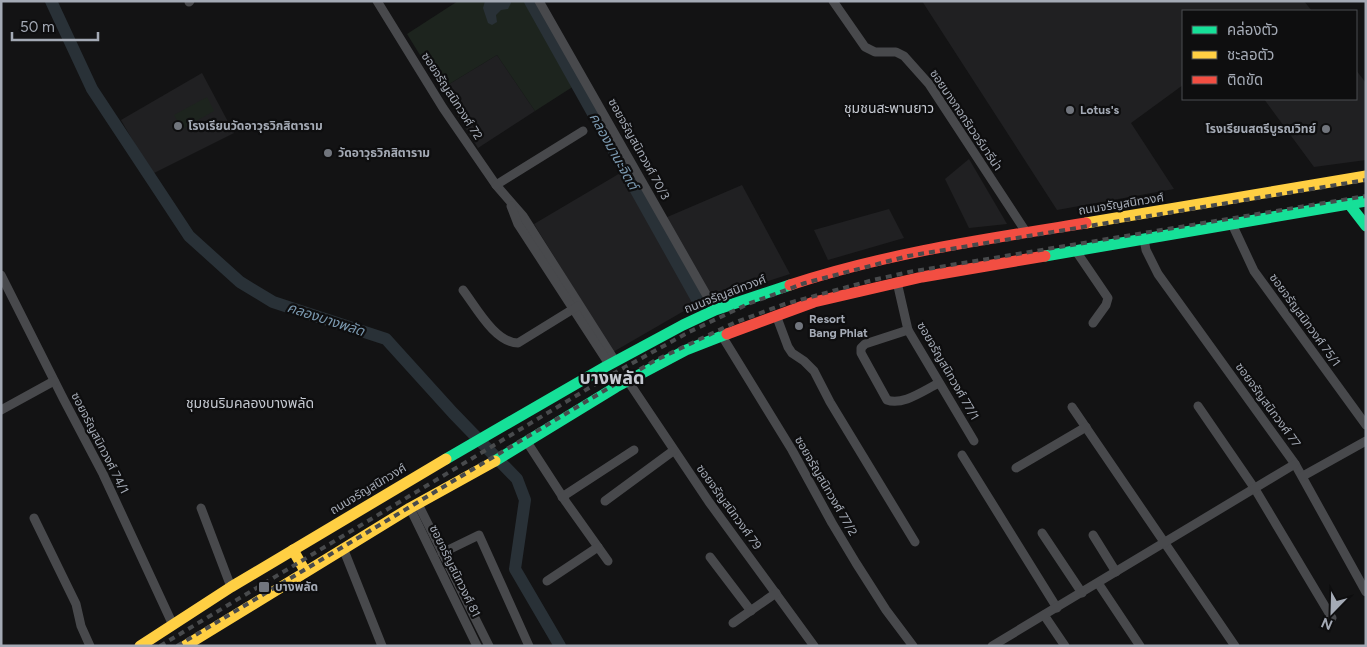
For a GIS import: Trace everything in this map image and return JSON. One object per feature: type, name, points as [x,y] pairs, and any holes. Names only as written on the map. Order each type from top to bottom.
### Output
[{"type":"main road","name":"ถนนจรัญสนิทวงศ์","points":[[140,646],[231,587],[468,446],[612,362],[715,310],[826,273],[910,252],[1366,176]]},
{"type":"main road","points":[[185,646],[343,548],[487,466],[628,381],[686,350],[776,315],[814,302],[897,282],[1366,201]]},
{"type":"main road","points":[[1349,204],[1366,226]]},
{"type":"main road","points":[[293,550],[305,571]]},
{"type":"street","name":"ซอยจรัญสนิทวงศ์ 72","points":[[377,1],[443,108],[496,186],[523,216],[576,306],[612,362]]},
{"type":"street","name":"ซอยจรัญสนิทวงศ์ 70/3","points":[[539,1],[715,310]]},
{"type":"street","name":"ซอยบางกอกริเวอร์มารีน่า","points":[[833,1],[864,48],[875,52],[896,52],[904,56],[929,84],[1026,232]]},
{"type":"street","points":[[496,186],[583,131]]},
{"type":"street","name":"ซอยจรัญสนิทวงศ์ 75/1","points":[[1232,224],[1254,271],[1366,425]]},
{"type":"street","name":"ซอยจรัญสนิทวงศ์ 77","points":[[1144,239],[1148,256],[1158,274],[1296,464],[1366,592]]},
{"type":"street","points":[[1076,251],[1108,298],[1106,305],[1093,323]]},
{"type":"street","name":"ซอยจรัญสนิทวงศ์ 74/1","points":[[1,275],[110,488],[173,625]]},
{"type":"street","name":"ซอยจรัญสนิทวงศ์ 77/1","points":[[897,282],[908,330],[974,441]]},
{"type":"street","points":[[463,290],[496,333],[510,343],[518,343],[576,306]]},
{"type":"street","points":[[776,315],[788,347],[792,353],[814,371],[830,402],[916,542]]},
{"type":"street","points":[[908,330],[865,344],[861,348],[861,353],[887,400],[901,401],[939,383]]},
{"type":"street","name":"ซอยจรัญสนิทวงศ์ 77/2","points":[[722,336],[792,450],[851,555],[886,610],[913,646]]},
{"type":"street","points":[[1,410],[54,381]]},
{"type":"street","name":"ซอยจรัญสนิทวงศ์ 79","points":[[628,381],[673,451],[814,646]]},
{"type":"street","points":[[1198,406],[1255,489],[1332,618]]},
{"type":"street","points":[[1072,407],[1235,646]]},
{"type":"street","points":[[1016,468],[1086,427]]},
{"type":"street","points":[[1303,476],[1366,441]]},
{"type":"street","points":[[527,442],[562,497],[608,561]]},
{"type":"street","points":[[562,497],[634,450]]},
{"type":"street","points":[[605,501],[673,451]]},
{"type":"street","points":[[962,454],[1057,608]]},
{"type":"street","points":[[992,646],[1296,464]]},
{"type":"street","points":[[414,506],[442,553],[490,646]]},
{"type":"street","name":"ซอยจรัญสนิทวงศ์ 81","points":[[414,506],[477,646]]},
{"type":"street","points":[[201,508],[231,587]]},
{"type":"street","points":[[34,518],[76,604],[90,646]]},
{"type":"street","points":[[1042,533],[1082,593]]},
{"type":"street","points":[[442,553],[479,535],[529,646]]},
{"type":"street","points":[[1093,535],[1116,572]]},
{"type":"street","points":[[546,581],[598,547]]},
{"type":"street","points":[[343,548],[382,646]]},
{"type":"street","points":[[710,557],[750,611]]},
{"type":"street","points":[[1098,583],[1140,646]]},
{"type":"street","points":[[733,624],[776,593]]},
{"type":"street","points":[[1044,615],[1065,646]]},
{"type":"shaded area","points":[[458,1],[527,1],[574,86],[535,111],[497,55],[441,89],[407,34]]},
{"type":"shaded area","points":[[485,1],[511,1],[511,3],[508,9],[501,10],[496,15],[497,22],[492,25],[488,23],[483,8]]},
{"type":"shaded area","name":"Lotus's","points":[[922,1],[1304,1],[1311,10],[1182,10],[1182,86],[1131,123],[1174,189],[1057,210]]},
{"type":"shaded area","points":[[497,55],[535,111],[478,148],[441,89]]},
{"type":"shaded area","name":"โรงเรียนสตรีบูรณวิทย์","points":[[1357,71],[1366,83],[1366,160],[1314,167],[1265,100],[1357,100]]},
{"type":"shaded area","name":"โรงเรียนวัดอาวุธวิกสิตาราม","points":[[202,73],[234,133],[152,174],[121,120]]},
{"type":"shaded area","points":[[207,97],[214,111],[182,129],[174,115]]},
{"type":"shaded area","points":[[969,159],[1007,224],[969,228],[945,179]]},
{"type":"shaded area","points":[[622,172],[651,224],[742,185],[790,274],[696,304],[613,352],[534,224]]},
{"type":"shaded area","points":[[889,209],[904,238],[828,260],[814,230]]},
{"type":"waterway","name":"คลองบางพลัด","points":[[51,1],[92,89],[189,236],[240,282],[273,302],[386,339],[453,413],[517,479],[525,500],[515,569],[560,646]]},
{"type":"waterway","name":"คลองมานะจิตต์","points":[[530,1],[698,301]]},
{"type":"railway","points":[[160,646],[609,376],[689,332],[748,304],[805,283],[908,256],[1366,180]]},
{"type":"railway","points":[[177,646],[654,361],[736,322],[785,304],[909,272],[1366,196]]},
{"type":"traffic: fast","points":[[1045,256],[1366,201]]},
{"type":"traffic: fast","points":[[1349,204],[1366,226]]},
{"type":"traffic: fast","points":[[446,459],[605,367],[683,325],[715,310],[790,285]]},
{"type":"traffic: fast","points":[[495,461],[616,387],[686,350],[727,334]]},
{"type":"traffic: slow","points":[[1086,223],[1366,176]]},
{"type":"traffic: slow","points":[[140,646],[231,587],[446,459]]},
{"type":"traffic: slow","points":[[185,646],[410,508],[495,461]]},
{"type":"traffic: slow","points":[[293,550],[305,571]]},
{"type":"traffic: jam","points":[[790,285],[863,264],[937,248],[1086,223]]},
{"type":"traffic: jam","points":[[727,334],[814,302],[922,277],[1045,256]]},
{"type":"place","name":"Lotus's","points":[[1070,110]]},
{"type":"place","name":"โรงเรียนวัดอาวุธวิกสิตาราม","points":[[178,126]]},
{"type":"place","name":"โรงเรียนสตรีบูรณวิทย์","points":[[1326,129]]},
{"type":"place","name":"วัดอาวุธวิกสิตาราม","points":[[328,153]]},
{"type":"place","name":"Resort Bang Phlat","points":[[799,326]]},
{"type":"place","name":"บางพลัด","points":[[264,587]]},
{"type":"district","name":"ชุมชนสะพานยาว","points":[[889,108]]},
{"type":"district","name":"บางพลัด","points":[[612,378]]},
{"type":"district","name":"ชุมชนริมคลองบางพลัด","points":[[250,403]]}]
